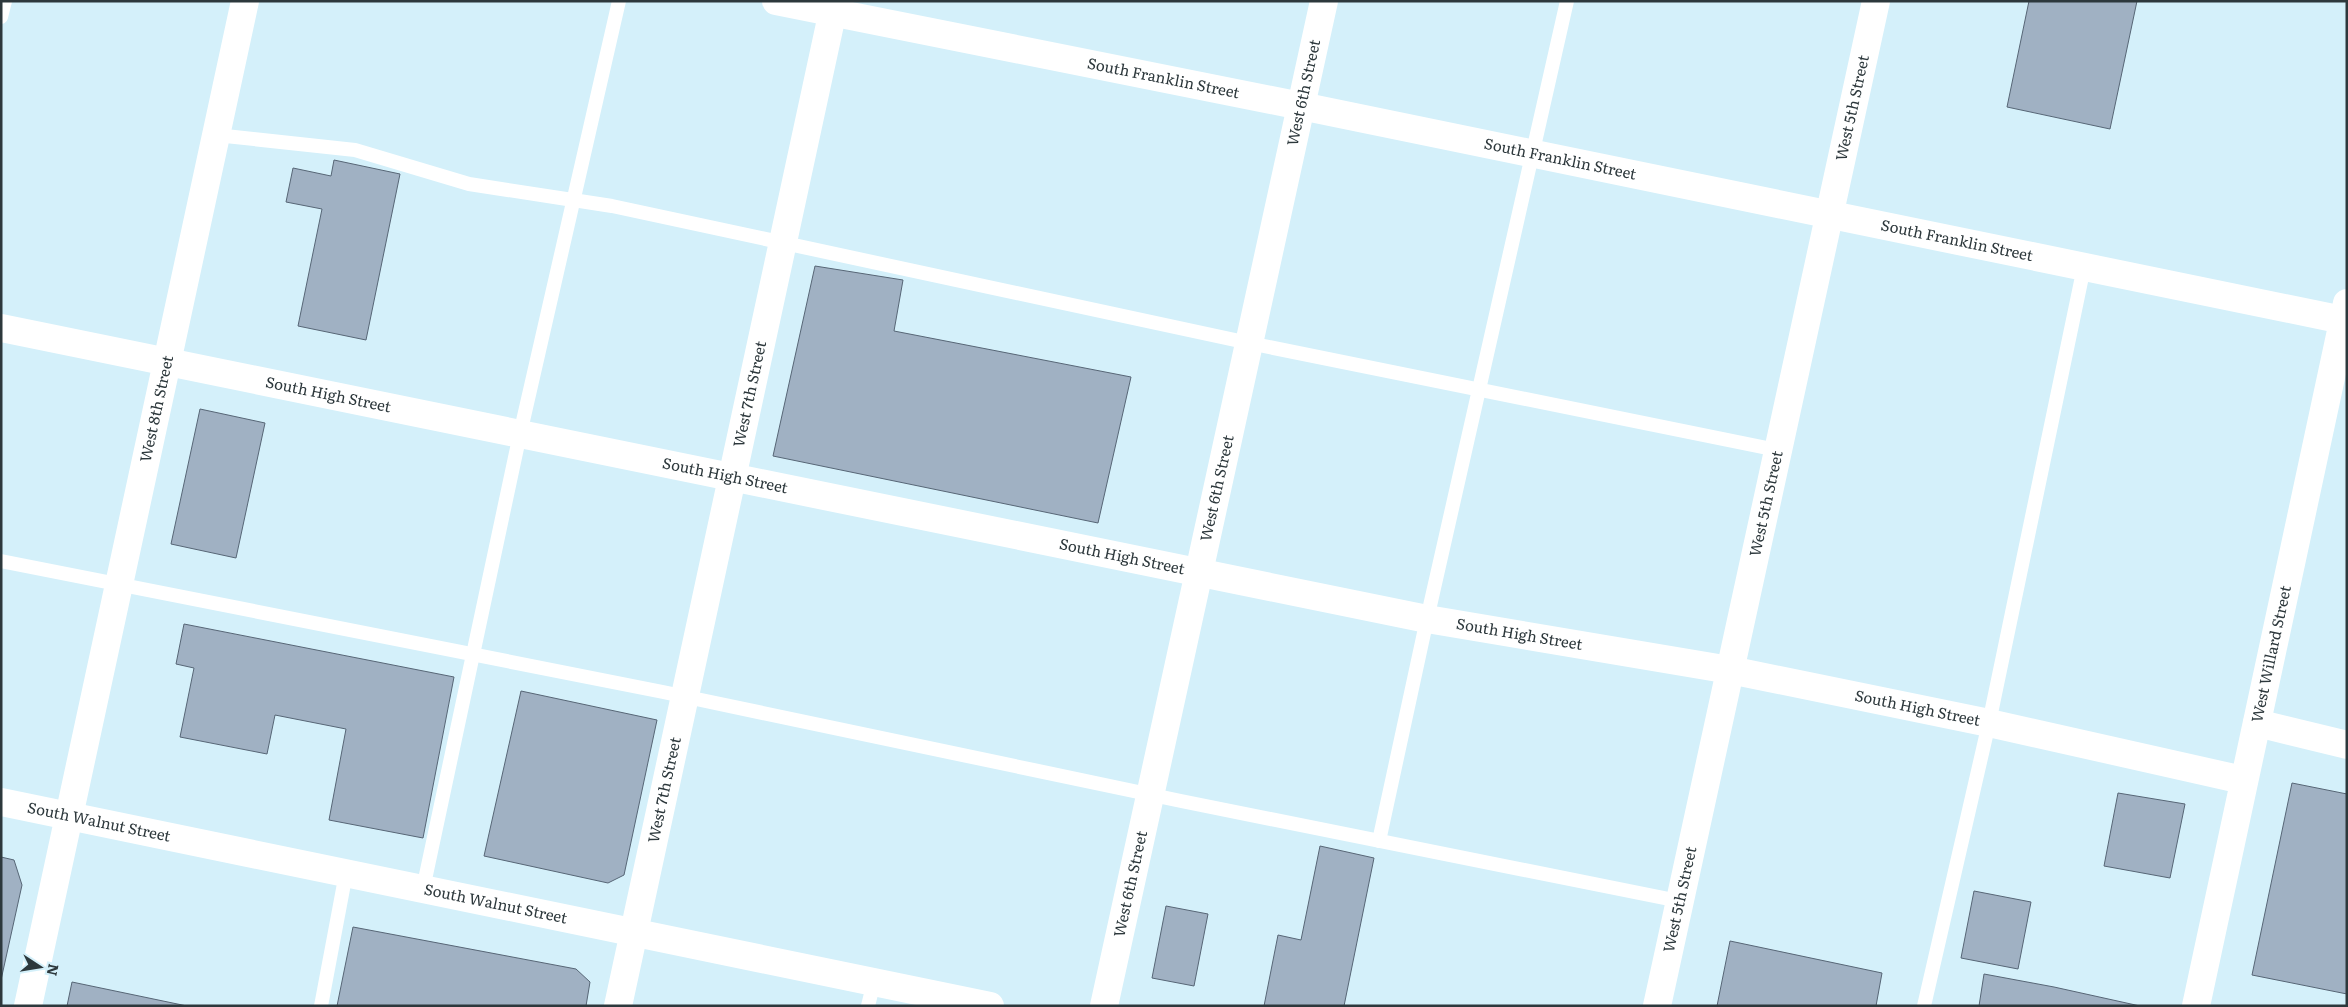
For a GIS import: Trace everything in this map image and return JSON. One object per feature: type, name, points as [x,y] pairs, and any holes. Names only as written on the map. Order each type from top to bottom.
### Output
[{"type":"street","name":"West 8th Street","points":[[28,1006],[245,1]]},
{"type":"street","name":"South Franklin Street","points":[[776,1],[834,7],[1829,216],[2084,267],[2345,312]]},
{"type":"street","name":"West 6th Street","points":[[1104,1006],[1324,1]]},
{"type":"street","name":"West 5th Street","points":[[1657,1006],[1876,1]]},
{"type":"street","name":"West 7th Street","points":[[618,1006],[834,7]]},
{"type":"street","name":"West Willard Street","points":[[2196,1006],[2345,312]]},
{"type":"street","name":"South High Street","points":[[1,328],[1427,619],[1730,670],[2244,780]]},
{"type":"street","points":[[2257,723],[2347,745]]},
{"type":"street","name":"South Walnut Street","points":[[1,802],[633,932],[871,994],[990,1006]]},
{"type":"lane","points":[[1,17],[5,1]]},
{"type":"lane","points":[[423,889],[520,434],[619,1]]},
{"type":"lane","points":[[1380,841],[1427,619],[1534,154],[1567,1]]},
{"type":"lane","points":[[216,135],[355,150],[469,184],[612,206],[1249,343],[1777,450]]},
{"type":"lane","points":[[1924,1006],[1989,724],[2084,267]]},
{"type":"lane","points":[[1,561],[684,696],[1151,794],[1679,901]]},
{"type":"lane","points":[[321,1006],[346,873]]},
{"type":"building","points":[[2029,1],[2137,1],[2110,129],[2007,107]]},
{"type":"building","points":[[334,160],[400,174],[366,340],[298,326],[322,209],[286,202],[293,168],[331,176]]},
{"type":"building","points":[[815,266],[903,280],[894,331],[1131,377],[1098,523],[773,456]]},
{"type":"building","points":[[200,409],[265,423],[236,558],[171,544]]},
{"type":"building","points":[[184,624],[454,677],[423,838],[329,820],[346,729],[275,715],[267,754],[180,737],[194,668],[176,664]]},
{"type":"building","points":[[521,691],[657,720],[624,875],[608,883],[484,856]]},
{"type":"building","points":[[2292,783],[2347,794],[2347,994],[2252,975]]},
{"type":"building","points":[[2118,793],[2185,804],[2170,878],[2104,866]]},
{"type":"building","points":[[1320,846],[1374,858],[1344,1006],[1264,1006],[1278,935],[1301,940]]},
{"type":"building","points":[[1,857],[14,860],[22,885],[1,980]]},
{"type":"building","points":[[1974,891],[2031,902],[2018,969],[1961,958]]},
{"type":"building","points":[[1166,906],[1208,914],[1194,986],[1152,978]]},
{"type":"building","points":[[353,927],[576,969],[590,982],[586,1006],[337,1006]]},
{"type":"building","points":[[1730,941],[1882,973],[1876,1006],[1717,1006]]},
{"type":"building","points":[[1984,974],[2054,987],[2140,1006],[1979,1006]]},
{"type":"building","points":[[72,982],[187,1006],[67,1006]]}]
